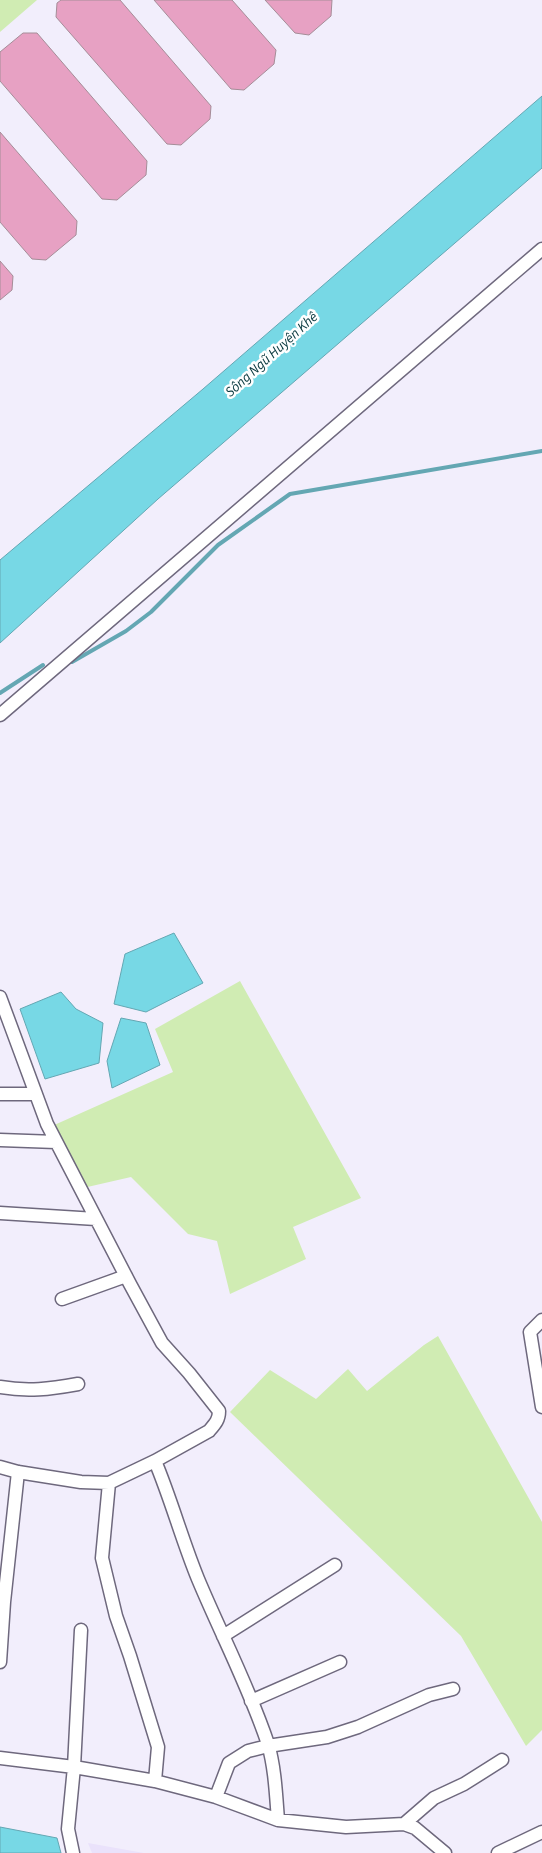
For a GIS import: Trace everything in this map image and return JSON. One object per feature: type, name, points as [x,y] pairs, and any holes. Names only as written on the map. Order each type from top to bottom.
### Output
[{"type":"street","points":[[0,714],[542,249]]},
{"type":"street","points":[[0,997],[47,1124],[126,1276],[162,1343],[189,1372],[219,1411],[216,1424],[209,1431],[155,1461],[108,1483],[81,1482],[18,1472],[0,1467]]},
{"type":"street","points":[[0,1094],[36,1094]]},
{"type":"street","points":[[0,1140],[56,1142]]},
{"type":"street","points":[[0,1213],[96,1219]]},
{"type":"street","points":[[62,1299],[126,1276]]},
{"type":"street","points":[[542,1320],[530,1332],[542,1407]]},
{"type":"street","points":[[0,1387],[17,1390],[46,1390],[78,1384]]},
{"type":"street","points":[[155,1461],[198,1579],[251,1701],[268,1746],[276,1789],[278,1820]]},
{"type":"street","points":[[0,1662],[4,1602],[18,1472]]},
{"type":"street","points":[[108,1483],[102,1558],[116,1616],[158,1747],[155,1781]]},
{"type":"street","points":[[223,1636],[335,1565]]},
{"type":"street","points":[[73,1853],[68,1829],[74,1767],[81,1630]]},
{"type":"street","points":[[251,1701],[340,1662]]},
{"type":"street","points":[[216,1797],[229,1763],[248,1751],[327,1737],[358,1727],[429,1695],[453,1689]]},
{"type":"street","points":[[0,1758],[74,1767],[155,1781],[216,1797],[278,1820],[346,1827],[404,1824],[415,1828],[445,1853]]},
{"type":"street","points":[[404,1824],[434,1798],[464,1784],[502,1760]]},
{"type":"street","points":[[498,1853],[542,1832]]},
{"type":"shaded area","points":[[88,1843],[144,1853],[92,1853]]},
{"type":"green space","points":[[0,0],[37,0],[0,32]]},
{"type":"green space","points":[[240,981],[361,1198],[293,1227],[306,1259],[230,1294],[217,1241],[188,1234],[131,1177],[83,1188],[52,1126],[173,1072],[155,1029]]},
{"type":"green space","points":[[438,1336],[542,1522],[542,1730],[526,1746],[461,1636],[230,1412],[270,1370],[316,1399],[348,1369],[367,1391]]},
{"type":"water","name":"Sông Ngũ Huyện Khê","points":[[542,96],[542,168],[158,499],[0,643],[0,560],[203,389]]},
{"type":"water","points":[[174,933],[203,983],[146,1012],[114,1004],[125,954]]},
{"type":"water","points":[[61,992],[76,1009],[103,1023],[99,1063],[45,1079],[20,1009]]},
{"type":"water","points":[[121,1018],[146,1023],[160,1065],[112,1088],[107,1061]]},
{"type":"water","points":[[0,1827],[57,1838],[61,1853],[0,1853]]},
{"type":"building","points":[[61,0],[120,0],[211,106],[210,119],[181,145],[167,144],[56,17],[57,3]]},
{"type":"building","points":[[154,0],[232,0],[276,50],[274,64],[244,90],[231,89]]},
{"type":"building","points":[[265,0],[332,0],[331,16],[309,35],[295,33]]},
{"type":"building","points":[[23,33],[37,33],[147,161],[146,175],[117,200],[102,199],[0,81],[0,52]]},
{"type":"building","points":[[0,132],[77,221],[76,235],[46,260],[32,259],[0,222]]},
{"type":"building","points":[[0,261],[13,276],[12,290],[0,300]]},
{"type":"waterway","points":[[72,662],[126,631],[151,612],[218,545],[290,494],[542,451]]},
{"type":"waterway","points":[[0,693],[43,665]]}]
